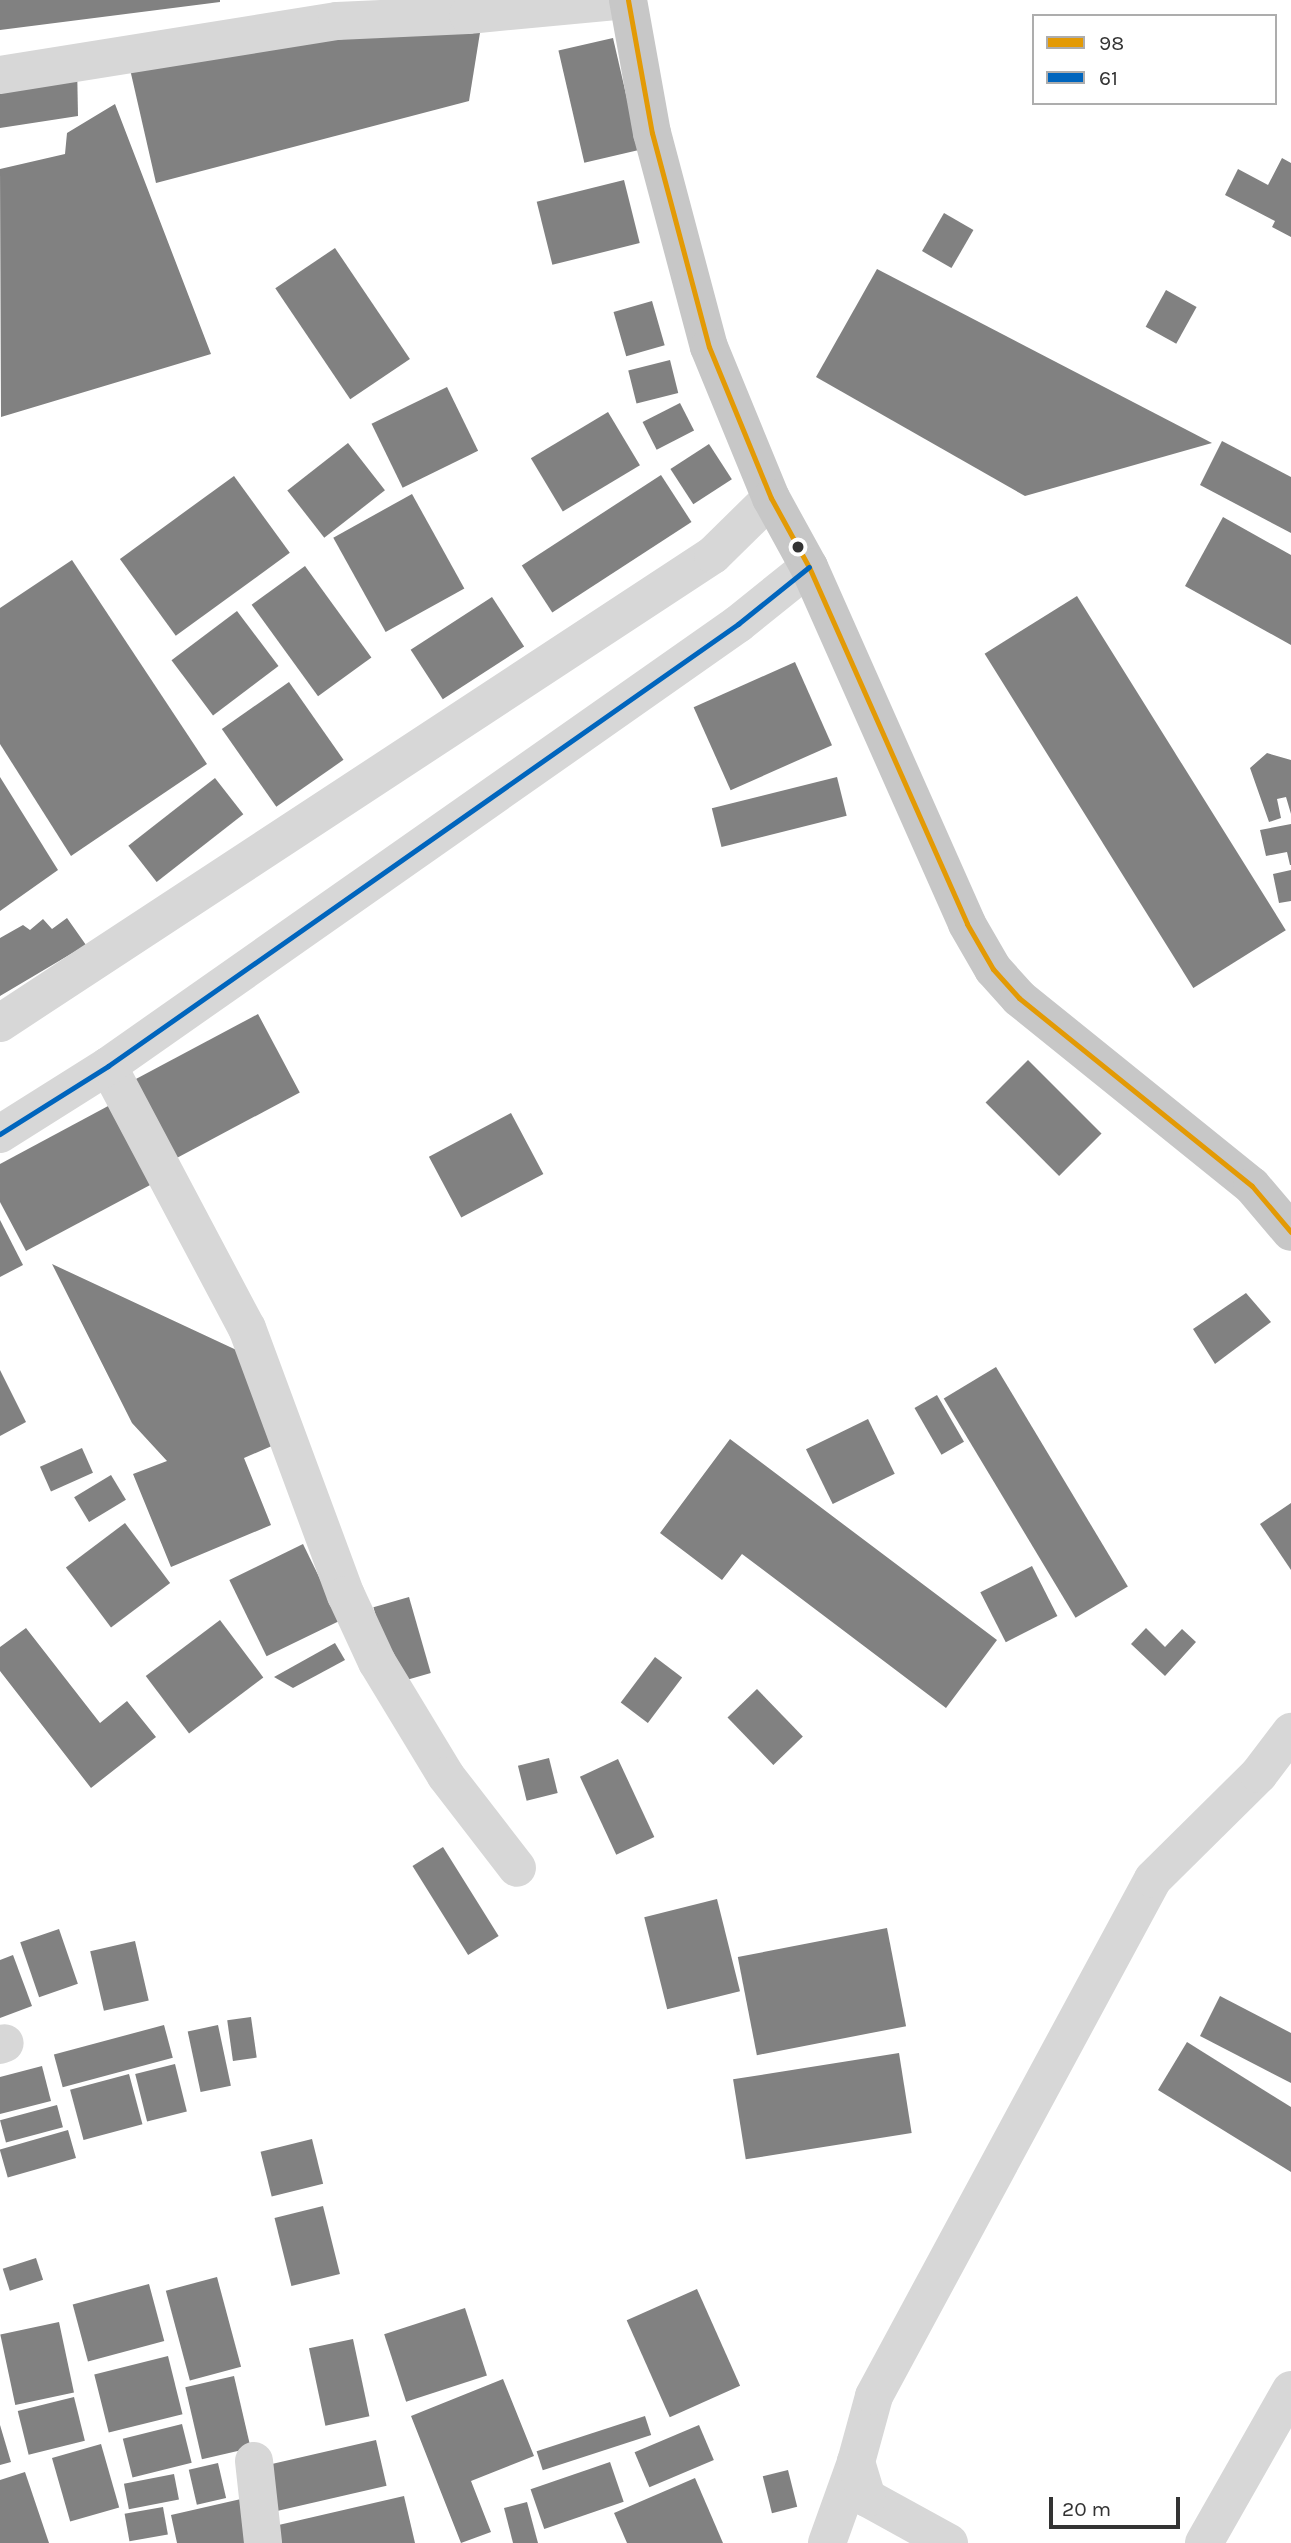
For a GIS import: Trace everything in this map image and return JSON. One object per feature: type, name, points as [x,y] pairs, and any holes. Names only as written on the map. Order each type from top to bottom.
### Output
[{"type":"highway","points":[[627,0],[652,133],[681,252],[709,348],[771,498],[809,566],[967,924],[992,969],[1019,998],[1251,1186],[1291,1233]]},
{"type":"street","points":[[0,75],[337,21],[468,15],[627,0]]},
{"type":"street","points":[[0,1023],[713,555],[771,498]]},
{"type":"street","points":[[0,1134],[108,1066],[738,624],[809,566]]},
{"type":"street","points":[[108,1066],[247,1328],[346,1595],[377,1662],[446,1776],[517,1868]]},
{"type":"street","points":[[827,2543],[856,2462],[874,2396],[1153,1879],[1259,1774],[1291,1732]]},
{"type":"street","points":[[1204,2543],[1291,2390]]},
{"type":"street","points":[[254,2461],[263,2543]]},
{"type":"street","points":[[856,2462],[867,2498],[949,2543]]},
{"type":"building","points":[[0,0],[220,0],[220,2],[0,30]]},
{"type":"building","points":[[483,14],[469,101],[156,183],[127,56]]},
{"type":"building","points":[[613,38],[639,150],[584,163],[558,51]]},
{"type":"building","points":[[77,63],[78,116],[0,128],[0,75]]},
{"type":"building","points":[[115,104],[211,354],[1,417],[0,169],[65,154],[67,133]]},
{"type":"building","points":[[1282,158],[1291,163],[1291,237],[1272,227],[1275,221],[1225,195],[1238,169],[1268,185]]},
{"type":"building","points":[[624,180],[640,243],[552,265],[537,202]]},
{"type":"building","points":[[944,213],[973,230],[951,268],[922,251]]},
{"type":"building","points":[[335,248],[410,359],[350,399],[275,288]]},
{"type":"building","points":[[877,269],[1212,443],[1025,496],[816,377]]},
{"type":"building","points":[[1166,290],[1197,307],[1176,344],[1146,327]]},
{"type":"building","points":[[652,301],[665,345],[626,356],[614,312]]},
{"type":"building","points":[[670,360],[678,393],[637,403],[628,370]]},
{"type":"building","points":[[447,387],[478,451],[403,488],[372,424]]},
{"type":"building","points":[[680,403],[694,431],[657,450],[643,422]]},
{"type":"building","points":[[608,412],[640,465],[563,511],[531,458]]},
{"type":"building","points":[[1222,441],[1291,477],[1291,533],[1200,485]]},
{"type":"building","points":[[348,443],[385,490],[324,538],[287,490]]},
{"type":"building","points":[[709,444],[732,479],[693,504],[670,469]]},
{"type":"building","points":[[661,475],[691,522],[552,612],[522,565]]},
{"type":"building","points":[[234,476],[290,553],[176,636],[120,559]]},
{"type":"building","points":[[412,494],[464,588],[386,632],[333,538]]},
{"type":"building","points":[[1223,517],[1291,555],[1291,645],[1185,586]]},
{"type":"building","points":[[72,560],[207,764],[71,856],[0,744],[0,608]]},
{"type":"building","points":[[305,566],[371,657],[318,696],[252,605]]},
{"type":"building","points":[[1077,596],[1286,930],[1193,988],[985,654]]},
{"type":"building","points":[[492,597],[524,646],[443,699],[411,650]]},
{"type":"building","points":[[237,611],[279,666],[213,715],[172,660]]},
{"type":"building","points":[[795,662],[832,745],[731,790],[694,707]]},
{"type":"building","points":[[289,682],[343,760],[276,807],[222,729]]},
{"type":"building","points":[[1267,753],[1291,760],[1291,814],[1286,797],[1277,799],[1281,818],[1269,822],[1250,768]]},
{"type":"building","points":[[0,777],[58,870],[0,911]]},
{"type":"building","points":[[837,777],[847,816],[722,847],[712,808]]},
{"type":"building","points":[[215,778],[243,814],[157,882],[128,846]]},
{"type":"building","points":[[1291,824],[1290,865],[1287,852],[1266,856],[1260,830]]},
{"type":"building","points":[[1291,870],[1291,901],[1279,903],[1273,874]]},
{"type":"building","points":[[67,918],[86,945],[0,996],[0,938],[23,925],[30,930],[43,919],[52,929]]},
{"type":"building","points":[[258,1014],[300,1093],[174,1159],[133,1081]]},
{"type":"building","points":[[1028,1060],[1102,1134],[1059,1176],[986,1102]]},
{"type":"building","points":[[110,1105],[152,1184],[26,1251],[0,1202],[0,1164]]},
{"type":"building","points":[[511,1113],[543,1174],[461,1218],[429,1157]]},
{"type":"building","points":[[0,1220],[23,1265],[0,1277]]},
{"type":"building","points":[[52,1264],[245,1354],[281,1442],[244,1458],[271,1525],[171,1567],[133,1474],[167,1461],[132,1423]]},
{"type":"building","points":[[1246,1293],[1271,1322],[1215,1364],[1193,1329]]},
{"type":"building","points":[[996,1367],[1128,1586],[1076,1618],[944,1398]]},
{"type":"building","points":[[0,1370],[26,1422],[0,1436]]},
{"type":"building","points":[[937,1395],[964,1442],[941,1455],[914,1408]]},
{"type":"building","points":[[868,1419],[895,1474],[833,1504],[806,1449]]},
{"type":"building","points":[[730,1439],[997,1640],[946,1708],[742,1554],[722,1580],[660,1533]]},
{"type":"building","points":[[82,1448],[93,1473],[51,1491],[40,1467]]},
{"type":"building","points":[[111,1475],[126,1500],[89,1522],[74,1497]]},
{"type":"building","points":[[1291,1503],[1291,1570],[1260,1524]]},
{"type":"building","points":[[125,1523],[170,1583],[111,1627],[66,1568]]},
{"type":"building","points":[[303,1544],[340,1620],[267,1656],[229,1580]]},
{"type":"building","points":[[1032,1566],[1057,1616],[1006,1642],[980,1592]]},
{"type":"building","points":[[409,1597],[431,1673],[395,1683],[373,1607]]},
{"type":"building","points":[[220,1620],[263,1678],[189,1733],[146,1676]]},
{"type":"building","points":[[26,1628],[100,1723],[127,1701],[156,1737],[91,1788],[0,1671],[0,1647]]},
{"type":"building","points":[[1146,1628],[1165,1647],[1182,1629],[1196,1642],[1165,1676],[1131,1644]]},
{"type":"building","points":[[335,1643],[345,1660],[293,1688],[274,1677]]},
{"type":"building","points":[[655,1657],[682,1677],[648,1723],[621,1703]]},
{"type":"building","points":[[757,1689],[803,1736],[773,1765],[728,1717]]},
{"type":"building","points":[[549,1758],[558,1793],[527,1801],[518,1766]]},
{"type":"building","points":[[618,1759],[654,1837],[616,1855],[580,1777]]},
{"type":"building","points":[[443,1847],[499,1936],[468,1955],[412,1866]]},
{"type":"building","points":[[717,1899],[740,1991],[667,2009],[644,1917]]},
{"type":"building","points":[[887,1928],[906,2026],[757,2055],[738,1957]]},
{"type":"building","points":[[59,1929],[78,1984],[39,1997],[20,1942]]},
{"type":"building","points":[[135,1941],[149,2000],[104,2011],[90,1951]]},
{"type":"building","points":[[13,1955],[32,2006],[0,2018],[0,1960]]},
{"type":"building","points":[[1220,1996],[1291,2033],[1291,2083],[1200,2036]]},
{"type":"building","points":[[251,2017],[257,2058],[233,2061],[227,2020]]},
{"type":"building","points":[[164,2025],[173,2058],[63,2087],[54,2055]]},
{"type":"building","points":[[218,2025],[231,2086],[201,2092],[188,2031]]},
{"type":"building","points":[[1187,2042],[1291,2107],[1291,2172],[1158,2090]]},
{"type":"building","points":[[899,2053],[912,2133],[746,2159],[733,2079]]},
{"type":"building","points":[[175,2064],[187,2112],[147,2121],[135,2074]]},
{"type":"building","points":[[42,2066],[51,2101],[0,2114],[0,2077]]},
{"type":"building","points":[[129,2074],[142,2124],[84,2140],[70,2090]]},
{"type":"building","points":[[57,2105],[63,2127],[6,2142],[0,2120]]},
{"type":"building","points":[[68,2130],[76,2158],[8,2177],[0,2149]]},
{"type":"building","points":[[312,2139],[323,2184],[272,2196],[261,2152]]},
{"type":"building","points":[[323,2206],[340,2274],[291,2286],[274,2218]]},
{"type":"building","points":[[36,2258],[43,2280],[10,2291],[3,2269]]},
{"type":"building","points":[[217,2277],[241,2367],[190,2381],[166,2291]]},
{"type":"building","points":[[149,2284],[164,2341],[88,2361],[73,2304]]},
{"type":"building","points":[[697,2289],[740,2386],[670,2417],[627,2320]]},
{"type":"building","points":[[465,2308],[487,2376],[406,2402],[384,2334]]},
{"type":"building","points":[[59,2322],[74,2392],[15,2405],[0,2334]]},
{"type":"building","points":[[353,2339],[369,2416],[325,2426],[309,2348]]},
{"type":"building","points":[[168,2356],[183,2414],[109,2433],[94,2374]]},
{"type":"building","points":[[234,2376],[251,2448],[202,2459],[185,2387]]},
{"type":"building","points":[[503,2379],[534,2456],[471,2481],[491,2532],[461,2543],[411,2416]]},
{"type":"building","points":[[74,2397],[85,2441],[29,2455],[18,2411]]},
{"type":"building","points":[[645,2416],[651,2435],[543,2470],[537,2451]]},
{"type":"building","points":[[182,2424],[192,2463],[132,2478],[123,2439]]},
{"type":"building","points":[[0,2425],[11,2462],[0,2465]]},
{"type":"building","points":[[699,2425],[714,2460],[649,2487],[635,2452]]},
{"type":"building","points":[[376,2440],[387,2486],[272,2512],[261,2467]]},
{"type":"building","points":[[101,2444],[119,2507],[70,2522],[52,2458]]},
{"type":"building","points":[[610,2462],[624,2502],[544,2529],[531,2489]]},
{"type":"building","points":[[218,2463],[226,2498],[197,2505],[189,2470]]},
{"type":"building","points":[[788,2470],[797,2507],[772,2513],[763,2476]]},
{"type":"building","points":[[25,2472],[49,2543],[0,2543],[0,2480]]},
{"type":"building","points":[[174,2474],[179,2500],[129,2509],[124,2484]]},
{"type":"building","points":[[695,2478],[723,2543],[627,2543],[614,2513]]},
{"type":"building","points":[[404,2496],[415,2543],[274,2543],[270,2527]]},
{"type":"building","points":[[241,2499],[250,2543],[177,2543],[171,2515]]},
{"type":"building","points":[[527,2502],[538,2543],[513,2543],[504,2508]]},
{"type":"building","points":[[163,2507],[168,2535],[129,2541],[125,2514]]},
{"type":"transit line","name":"98","points":[[628,0],[652,133],[709,347],[771,498],[809,567],[967,924],[993,969],[1019,998],[1252,1186],[1291,1232]]},
{"type":"transit line","name":"61","points":[[0,1134],[108,1066],[738,624],[809,567]]}]
